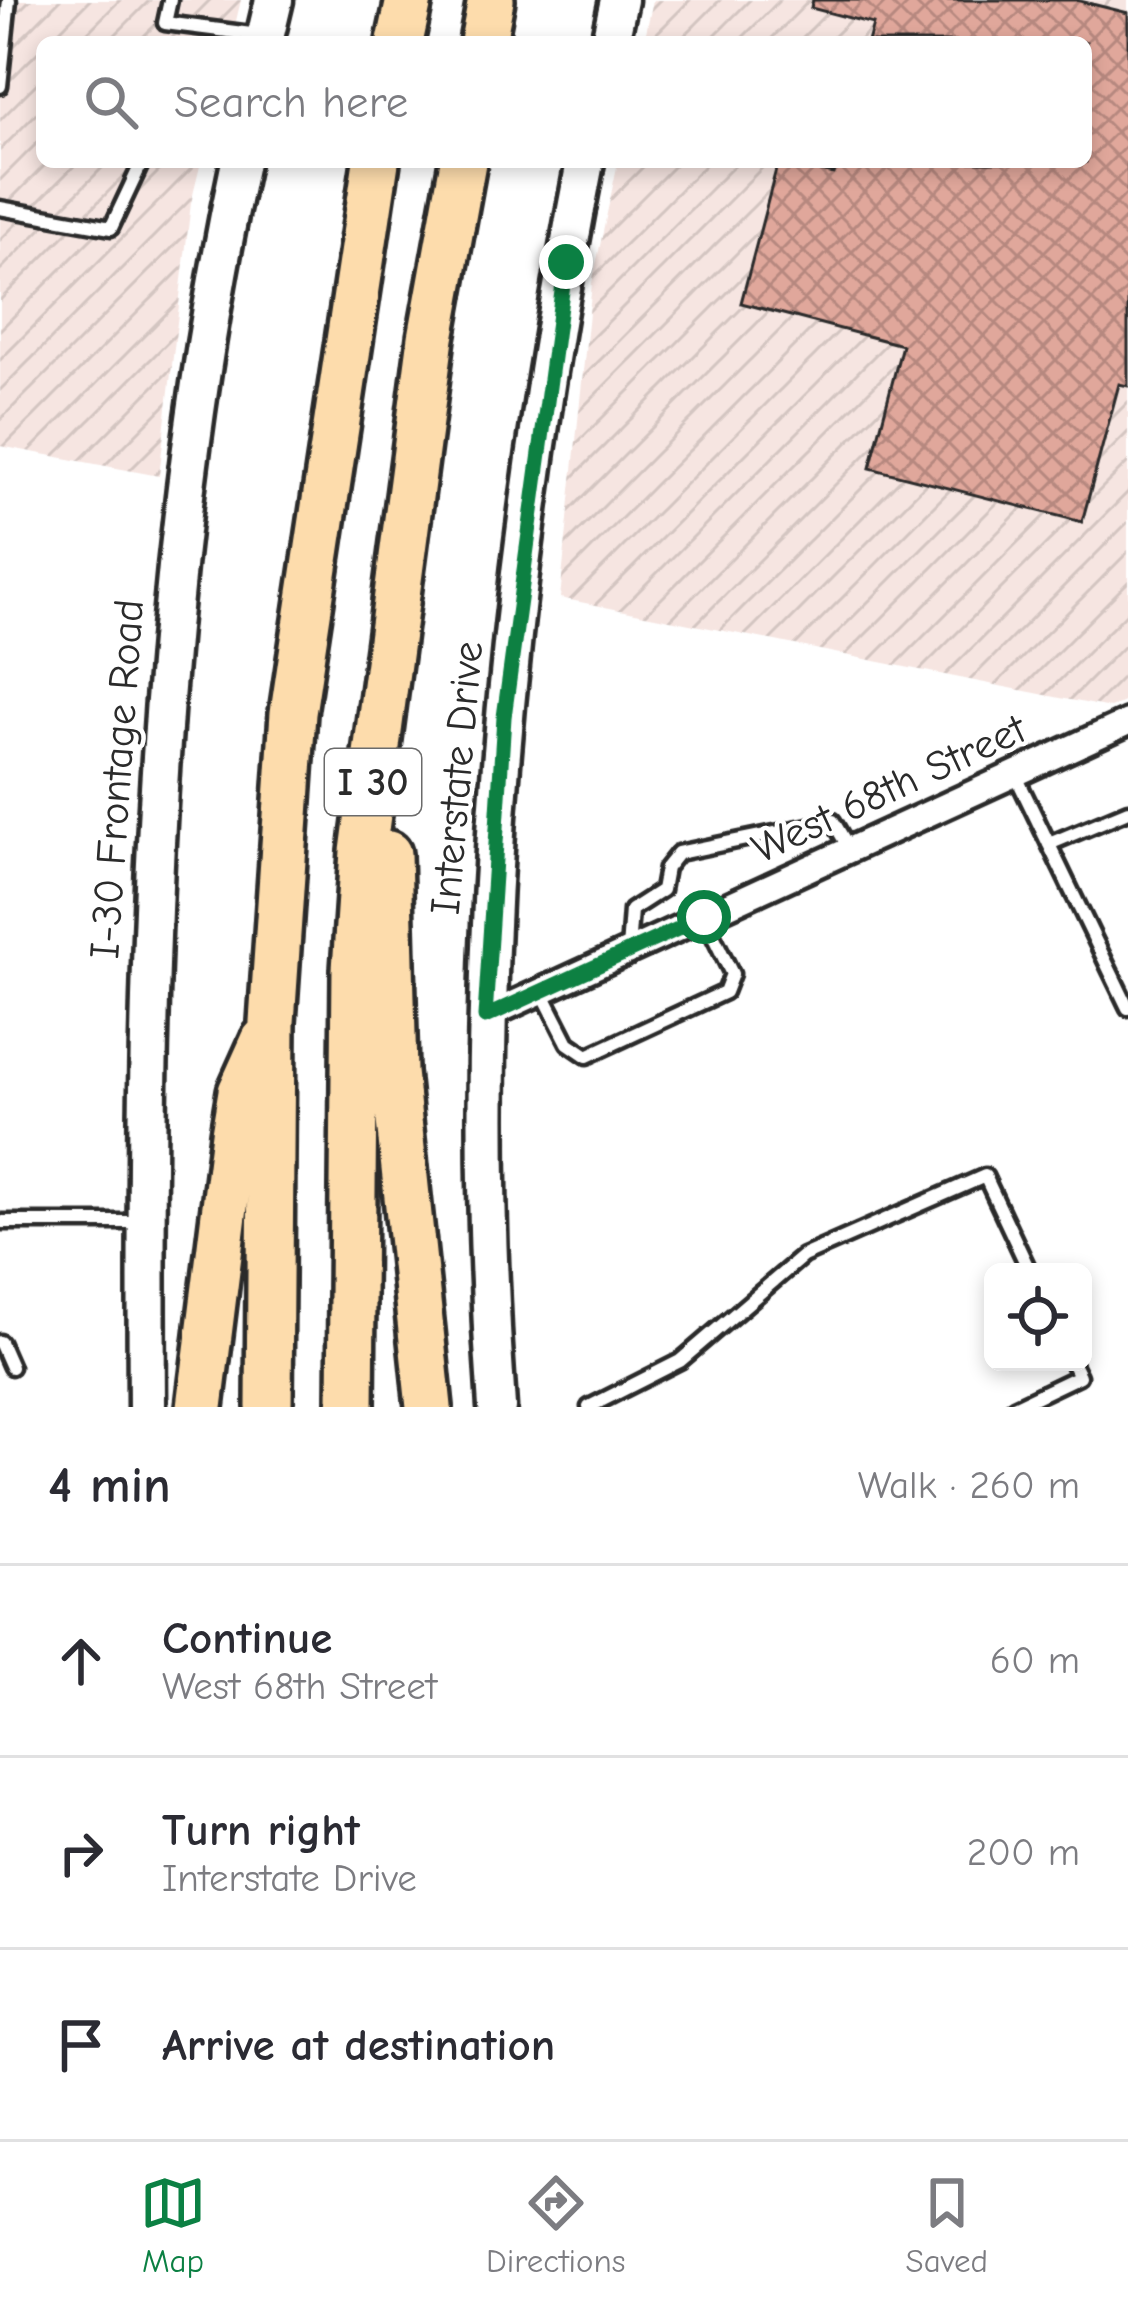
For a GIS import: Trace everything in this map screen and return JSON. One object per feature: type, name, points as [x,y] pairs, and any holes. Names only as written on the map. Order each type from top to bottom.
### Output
[{"type":"highway","points":[[401,36],[409,0]]},
{"type":"highway","points":[[483,36],[491,0]]},
{"type":"highway","name":"I 30","points":[[268,1407],[272,1022],[292,712],[375,168]]},
{"type":"highway","name":"I 30","points":[[351,1407],[356,970],[363,852],[430,338],[462,168]]},
{"type":"highway","points":[[380,734],[394,1072],[429,1407]]},
{"type":"highway","points":[[200,1407],[241,1092],[272,1022]]},
{"type":"main road","points":[[611,36],[619,0]]},
{"type":"main road","name":"I-30 Frontage Road","points":[[147,1407],[150,898],[160,707],[239,168]]},
{"type":"main road","name":"Interstate Drive","points":[[497,1407],[485,1017],[504,717],[531,490],[584,168]]},
{"type":"street","name":"West 68th Street","points":[[485,1017],[1128,722]]},
{"type":"lane","points":[[0,86],[9,0]]},
{"type":"lane","points":[[170,0],[165,23],[268,26]]},
{"type":"lane","points":[[0,208],[111,229],[139,168]]},
{"type":"lane","points":[[1015,774],[1128,1008]]},
{"type":"lane","points":[[1049,844],[1128,811]]},
{"type":"lane","points":[[628,951],[631,910],[662,890],[670,860],[690,848],[833,821],[850,850]]},
{"type":"lane","points":[[542,991],[568,1043],[587,1055],[725,992],[732,974],[704,917]]},
{"type":"lane","points":[[589,1407],[680,1361],[803,1256],[985,1176],[1026,1263]]},
{"type":"lane","points":[[0,1222],[148,1222]]},
{"type":"lane","points":[[0,1342],[11,1367]]},
{"type":"lane","points":[[1014,1407],[1079,1376],[1076,1371]]},
{"type":"shaded area","points":[[0,0],[241,0],[232,36],[36,36],[36,168],[200,168],[191,203],[159,476],[0,446]]},
{"type":"shaded area","points":[[653,0],[1128,0],[1128,700],[1110,708],[560,598],[592,283],[617,168],[1092,168],[1092,36],[645,36]]},
{"type":"building","points":[[813,0],[1076,0],[1128,13],[1128,386],[1119,384],[1082,522],[870,468],[902,345],[741,303],[776,168],[834,174],[836,168],[1092,168],[1092,36],[870,36],[873,24],[811,8]]},
{"type":"route","points":[[566,262],[531,490],[504,717],[485,1017],[704,917]]}]
